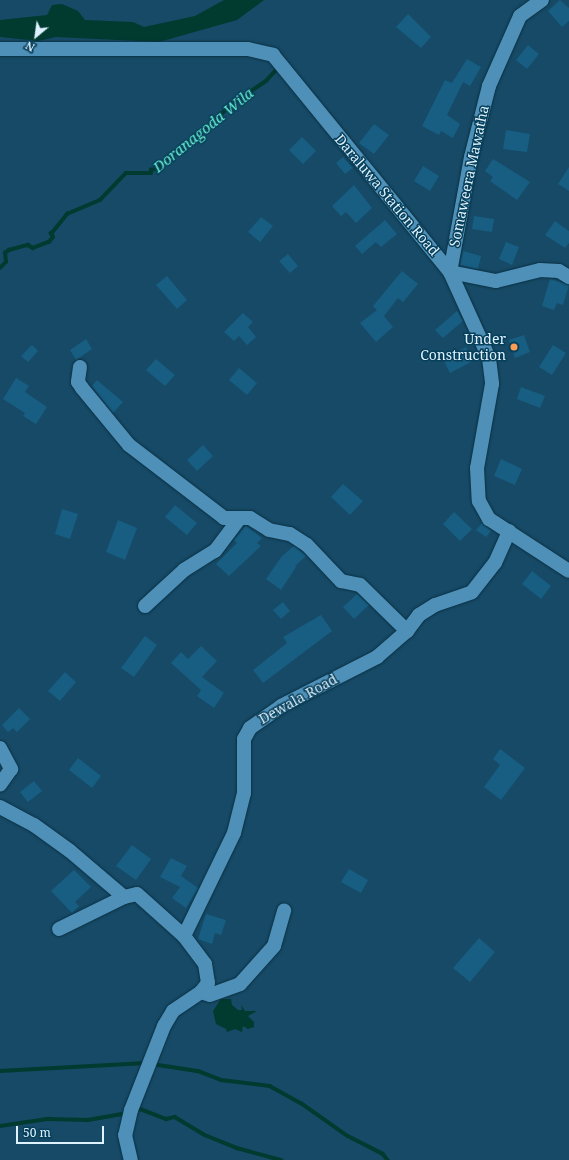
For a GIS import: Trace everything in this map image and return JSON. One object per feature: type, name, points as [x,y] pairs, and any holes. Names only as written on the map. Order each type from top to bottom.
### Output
[{"type":"street","name":"Somaweera Mawatha","points":[[450,272],[471,157],[489,86],[520,16],[542,0]]},
{"type":"street","name":"Daraluwa Station Road","points":[[0,49],[248,49],[273,55],[291,79],[450,272],[489,358],[492,384],[477,468],[479,501],[489,519],[569,571]]},
{"type":"street","points":[[450,272],[496,281],[540,270],[559,272],[569,277]]},
{"type":"street","points":[[80,367],[78,382],[129,445],[224,518],[238,520],[250,518],[269,530],[290,534],[307,545],[341,581],[360,585],[407,631]]},
{"type":"street","points":[[145,606],[184,570],[215,551],[238,520]]},
{"type":"street","name":"Dewala Road","points":[[184,936],[234,833],[244,793],[244,739],[250,728],[281,706],[377,657],[407,631],[420,615],[435,605],[472,592],[495,562],[510,532]]},
{"type":"street","points":[[0,748],[11,769],[0,785]]},
{"type":"street","points":[[0,807],[34,825],[70,851],[124,897]]},
{"type":"street","points":[[59,929],[124,897],[137,894],[184,936],[205,964],[208,983],[201,992],[173,1011],[164,1026],[131,1110],[125,1135],[131,1160]]},
{"type":"street","points":[[201,992],[210,995],[240,984],[274,946],[284,910]]},
{"type":"shaded area","points":[[224,0],[264,0],[237,20],[159,42],[56,37],[38,41],[0,37],[0,20],[47,15],[52,5],[62,4],[78,11],[85,20],[133,22],[144,27],[195,16]]},
{"type":"shaded area","points":[[221,999],[231,999],[232,1005],[238,1010],[242,1010],[241,1005],[245,1011],[257,1011],[248,1016],[254,1022],[254,1027],[248,1029],[243,1026],[242,1032],[235,1029],[227,1032],[226,1029],[216,1024],[213,1011]]},
{"type":"building","points":[[560,0],[569,8],[569,21],[562,27],[548,11]]},
{"type":"building","points":[[408,14],[431,37],[421,48],[396,27]]},
{"type":"building","points":[[528,45],[539,54],[527,69],[516,60]]},
{"type":"building","points":[[467,59],[481,67],[470,86],[463,82],[447,115],[460,124],[453,138],[441,131],[439,135],[422,126],[445,80],[452,83]]},
{"type":"building","points":[[374,124],[389,135],[374,154],[359,143]]},
{"type":"building","points":[[506,130],[530,134],[527,152],[503,149]]},
{"type":"building","points":[[302,137],[316,151],[303,164],[289,150]]},
{"type":"building","points":[[343,157],[353,168],[345,174],[336,163]]},
{"type":"building","points":[[493,159],[530,182],[517,200],[490,181],[493,177],[485,171]]},
{"type":"building","points":[[423,166],[439,176],[430,191],[414,181]]},
{"type":"building","points":[[569,167],[569,191],[558,184]]},
{"type":"building","points":[[354,185],[372,208],[356,223],[346,212],[341,216],[332,206]]},
{"type":"building","points":[[474,216],[494,219],[492,232],[472,229]]},
{"type":"building","points":[[261,217],[273,226],[260,242],[248,232]]},
{"type":"building","points":[[385,220],[397,234],[381,247],[376,242],[362,254],[355,246]]},
{"type":"building","points":[[555,221],[569,231],[569,243],[565,248],[545,235]]},
{"type":"building","points":[[506,242],[519,247],[512,265],[499,259]]},
{"type":"building","points":[[463,251],[481,256],[478,269],[460,265]]},
{"type":"building","points":[[288,254],[298,266],[290,273],[279,261]]},
{"type":"building","points":[[402,271],[418,284],[403,302],[398,298],[384,316],[393,327],[376,342],[360,323],[377,310],[373,306]]},
{"type":"building","points":[[167,276],[187,300],[177,309],[156,285]]},
{"type":"building","points":[[550,279],[569,285],[563,305],[557,303],[554,310],[542,306]]},
{"type":"building","points":[[457,311],[463,321],[443,338],[435,330]]},
{"type":"building","points":[[243,313],[253,322],[248,327],[256,337],[247,345],[239,336],[234,341],[224,332]]},
{"type":"building","name":"Under Construction","points":[[524,335],[530,352],[515,358],[509,340]]},
{"type":"building","points":[[86,339],[92,349],[76,360],[70,350]]},
{"type":"building","points":[[32,345],[38,351],[28,362],[21,356]]},
{"type":"building","points":[[553,345],[566,353],[552,375],[539,367]]},
{"type":"building","points":[[466,347],[473,361],[450,373],[443,359]]},
{"type":"building","points":[[156,359],[175,375],[165,386],[146,370]]},
{"type":"building","points":[[239,368],[257,383],[247,395],[229,380]]},
{"type":"building","points":[[16,378],[29,386],[25,392],[47,407],[36,424],[23,416],[25,413],[3,399]]},
{"type":"building","points":[[97,380],[123,402],[113,413],[92,386]]},
{"type":"building","points":[[521,387],[545,396],[540,408],[517,399]]},
{"type":"building","points":[[203,445],[213,456],[197,471],[187,460]]},
{"type":"building","points":[[501,459],[522,469],[515,485],[494,476]]},
{"type":"building","points":[[343,484],[363,501],[350,515],[331,497]]},
{"type":"building","points":[[175,505],[197,523],[187,535],[165,517]]},
{"type":"building","points":[[62,509],[78,514],[70,539],[55,534]]},
{"type":"building","points":[[454,512],[472,529],[460,541],[443,524]]},
{"type":"building","points":[[118,520],[137,528],[125,560],[106,552]]},
{"type":"building","points":[[482,523],[491,531],[486,537],[476,530]]},
{"type":"building","points":[[246,526],[262,538],[257,543],[261,546],[229,576],[216,564],[237,543],[234,540]]},
{"type":"building","points":[[294,546],[306,556],[295,566],[296,567],[281,590],[266,579],[282,556]]},
{"type":"building","points":[[532,571],[551,586],[541,599],[522,584]]},
{"type":"building","points":[[357,594],[369,605],[354,619],[343,607]]},
{"type":"building","points":[[283,602],[290,611],[281,619],[273,610]]},
{"type":"building","points":[[321,615],[332,631],[263,683],[253,670],[287,643],[283,637]]},
{"type":"building","points":[[145,636],[157,645],[134,677],[121,668]]},
{"type":"building","points":[[201,646],[217,661],[202,677],[224,693],[214,708],[197,696],[201,690],[171,663],[181,652],[188,659]]},
{"type":"building","points":[[65,672],[76,682],[60,701],[48,691]]},
{"type":"building","points":[[19,708],[30,719],[17,732],[13,728],[8,732],[2,725]]},
{"type":"building","points":[[500,749],[525,768],[501,800],[484,787],[500,765],[493,759]]},
{"type":"building","points":[[78,758],[101,776],[92,788],[69,770]]},
{"type":"building","points":[[34,781],[42,791],[28,802],[20,792]]},
{"type":"building","points":[[132,845],[151,859],[136,880],[116,866]]},
{"type":"building","points":[[171,858],[187,866],[181,876],[198,888],[186,908],[172,898],[180,887],[160,877]]},
{"type":"building","points":[[349,869],[368,880],[361,893],[341,882]]},
{"type":"building","points":[[74,870],[91,887],[75,902],[79,906],[72,913],[51,891]]},
{"type":"building","points":[[206,914],[226,920],[221,935],[215,933],[212,944],[198,939]]},
{"type":"building","points":[[479,938],[495,952],[470,982],[453,968]]},
{"type":"waterway","name":"Doranagoda Wila","points":[[0,268],[6,262],[5,253],[9,250],[28,245],[33,248],[49,242],[53,237],[51,234],[67,214],[100,200],[126,173],[151,173],[151,170],[160,168],[161,164],[217,119],[229,106],[266,81],[278,68]]},
{"type":"waterway","points":[[0,1071],[146,1063]]},
{"type":"waterway","points":[[152,1064],[198,1071],[221,1080],[270,1086],[301,1103],[348,1136],[383,1154],[388,1160]]},
{"type":"waterway","points":[[135,1111],[140,1109],[166,1119],[175,1117],[205,1135],[237,1148],[281,1160]]},
{"type":"waterway","points":[[0,1126],[48,1119],[88,1120],[127,1113]]},
{"type":"place","name":"Under Construction","points":[[514,347]]}]
